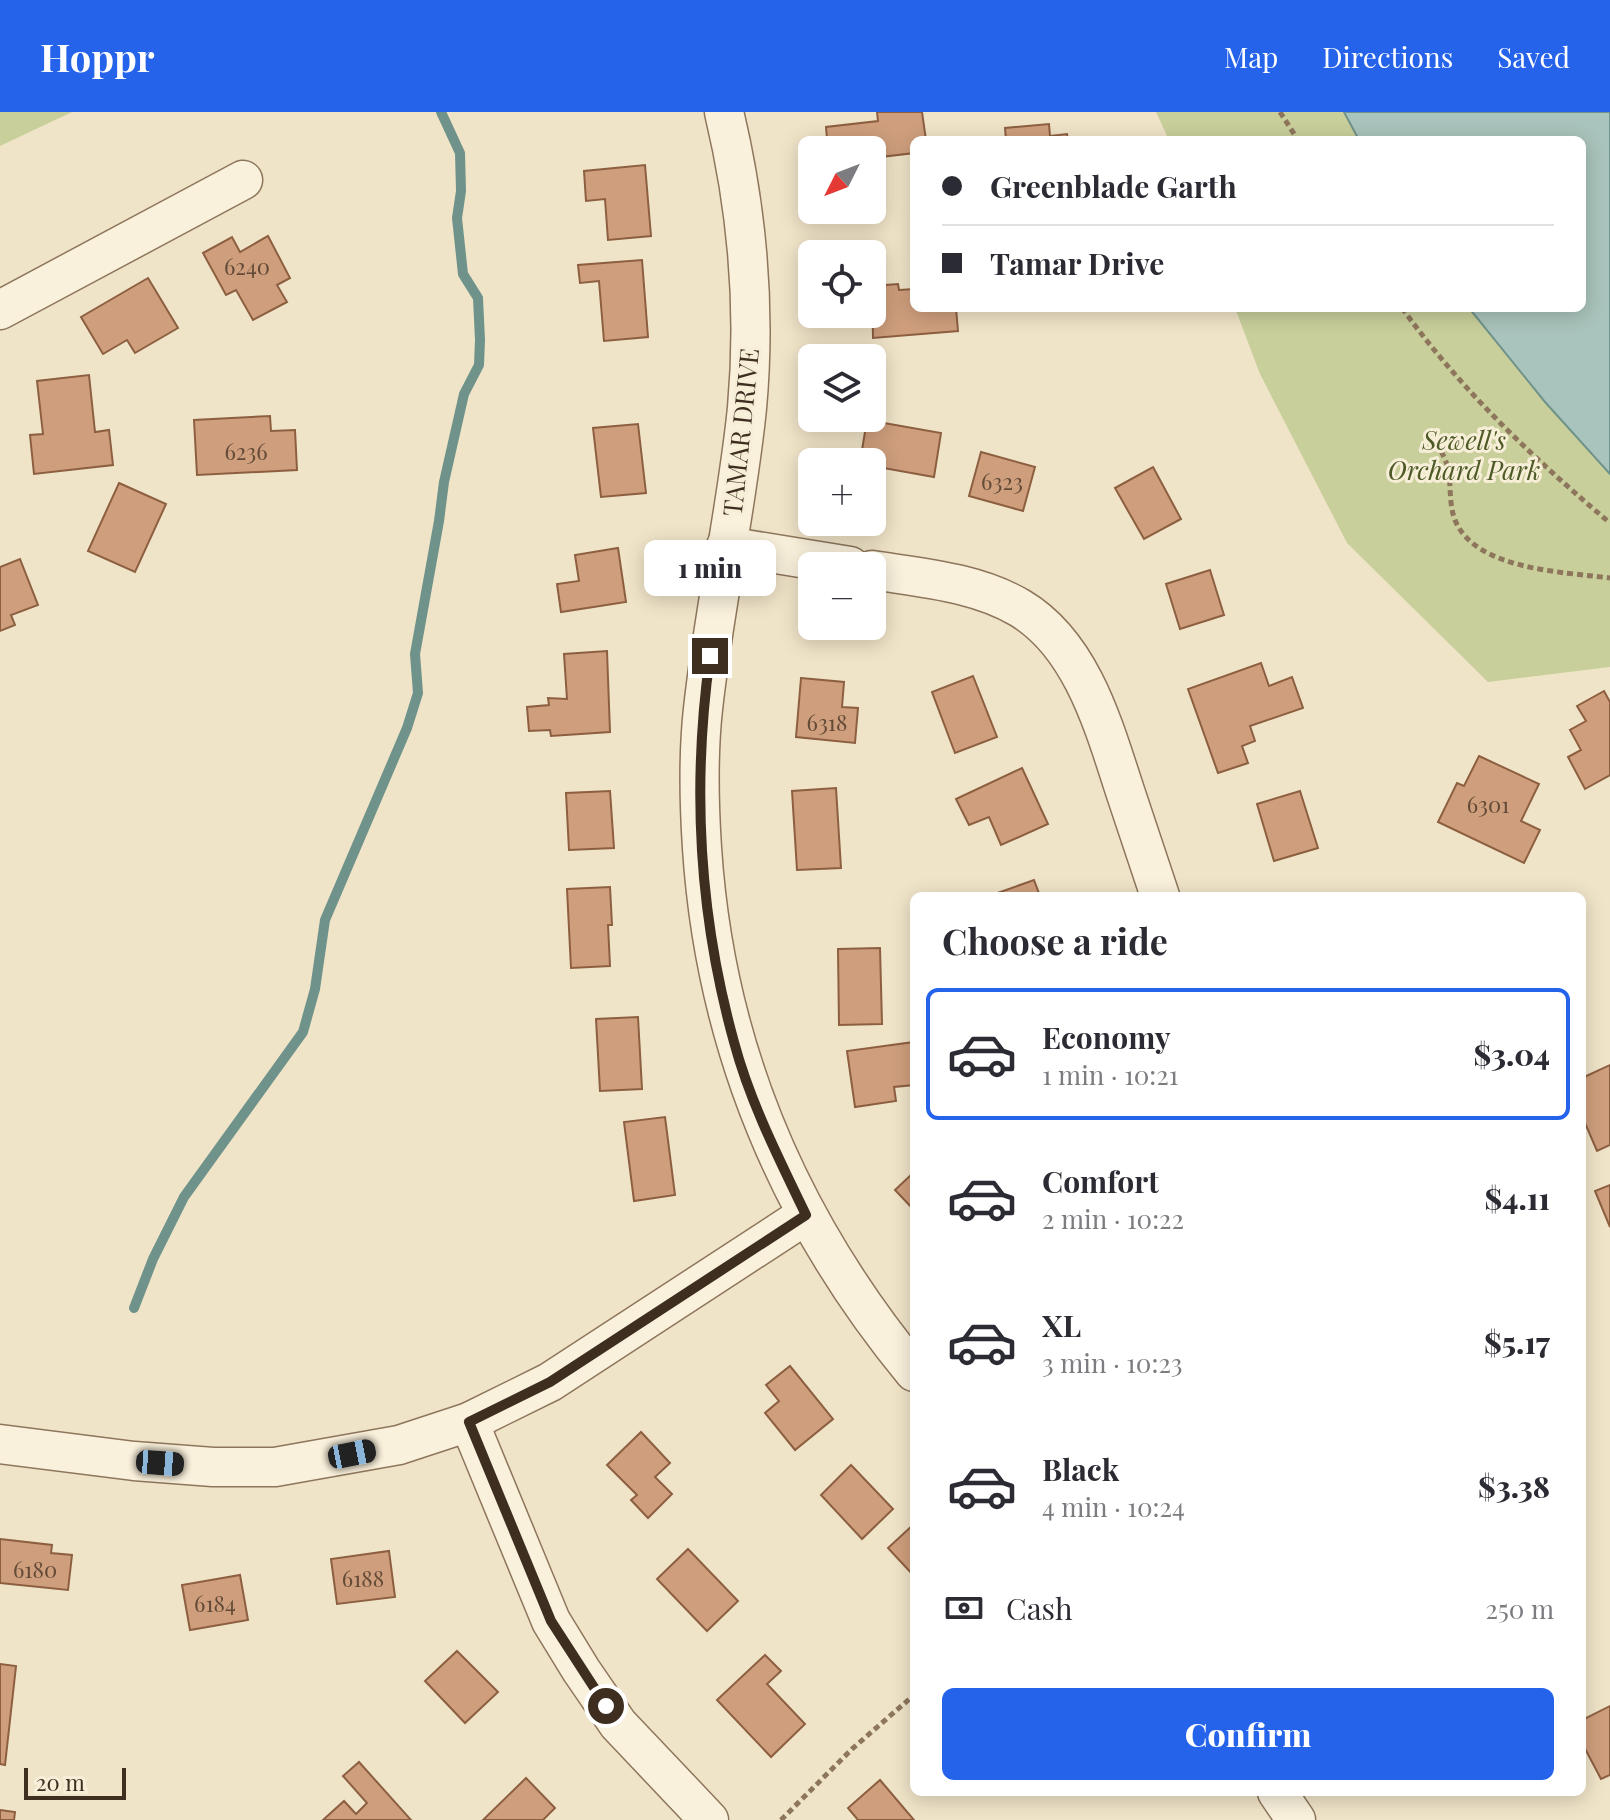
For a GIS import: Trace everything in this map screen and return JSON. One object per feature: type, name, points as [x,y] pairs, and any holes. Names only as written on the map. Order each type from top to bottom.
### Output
[{"type":"street","name":"TAMAR DRIVE","points":[[724,112],[746,237],[751,327],[747,408],[702,711],[699,807],[704,886],[715,959],[734,1043],[767,1134],[806,1215],[876,1325],[910,1367]]},
{"type":"street","points":[[0,310],[243,180]]},
{"type":"street","points":[[726,546],[798,558]]},
{"type":"street","points":[[886,572],[951,583],[991,594],[1022,609],[1047,631],[1074,666],[1101,718],[1159,892]]},
{"type":"street","points":[[0,1444],[134,1461],[213,1467],[275,1467],[399,1445],[469,1422],[550,1382],[806,1215]]},
{"type":"street","points":[[469,1422],[551,1621],[618,1724],[700,1817]]},
{"type":"street","points":[[1280,1796],[1296,1820]]},
{"type":"path","points":[[1280,112],[1295,136]]},
{"type":"path","points":[[1405,312],[1454,375],[1496,420],[1610,523]]},
{"type":"path","points":[[1436,443],[1447,462],[1454,518],[1462,533],[1476,547],[1528,567],[1610,578]]},
{"type":"path","points":[[781,1820],[852,1749],[910,1698]]},
{"type":"green space","points":[[0,112],[72,112],[0,146]]},
{"type":"green space","name":"Sewell's Orchard Park","points":[[1156,112],[1610,112],[1610,667],[1488,682],[1347,543],[1260,374],[1237,312],[1586,312],[1586,136],[1167,136]]},
{"type":"water","points":[[1344,112],[1610,112],[1610,474],[1545,402],[1472,312],[1586,312],[1586,136],[1357,136]]},
{"type":"building","points":[[877,112],[922,112],[925,136],[910,136],[910,153],[886,156],[886,136],[827,136],[826,127],[878,121]]},
{"type":"building","points":[[1049,124],[1050,136],[1006,136],[1005,128]]},
{"type":"building","points":[[645,165],[651,236],[608,240],[605,199],[586,201],[584,171]]},
{"type":"building","points":[[268,236],[290,278],[277,285],[287,302],[253,320],[236,290],[226,295],[203,253],[232,237],[240,252]]},
{"type":"building","points":[[642,260],[648,337],[604,341],[599,281],[580,283],[578,265]]},
{"type":"building","points":[[148,278],[178,328],[135,353],[127,340],[103,354],[81,317]]},
{"type":"building","points":[[898,284],[899,290],[910,289],[910,312],[956,312],[958,331],[873,338],[873,328],[886,328],[886,285]]},
{"type":"building","points":[[89,375],[95,432],[109,430],[113,465],[34,474],[30,435],[43,434],[37,381]]},
{"type":"building","points":[[270,416],[271,431],[295,430],[297,470],[197,475],[194,420]]},
{"type":"building","points":[[886,423],[941,433],[934,477],[886,468],[886,448],[862,448],[865,432],[886,432]]},
{"type":"building","points":[[638,424],[646,493],[601,497],[593,428]]},
{"type":"building","points":[[981,452],[1035,467],[1023,511],[969,496]]},
{"type":"building","points":[[1153,467],[1181,519],[1144,539],[1115,488]]},
{"type":"building","points":[[119,483],[166,504],[135,572],[88,551]]},
{"type":"building","points":[[618,548],[626,602],[561,612],[557,584],[579,581],[575,555]]},
{"type":"building","points":[[20,559],[38,605],[11,615],[15,625],[0,631],[0,567]]},
{"type":"building","points":[[1210,570],[1224,615],[1180,629],[1166,584]]},
{"type":"building","points":[[607,651],[610,732],[551,736],[550,730],[529,731],[527,707],[549,705],[548,698],[567,699],[564,654]]},
{"type":"building","points":[[1261,663],[1269,686],[1292,677],[1303,708],[1250,726],[1255,741],[1242,746],[1248,763],[1218,773],[1188,689]]},
{"type":"building","points":[[973,676],[997,737],[955,753],[932,692]]},
{"type":"building","points":[[801,678],[844,682],[842,707],[858,708],[855,743],[796,737]]},
{"type":"building","points":[[1604,691],[1610,702],[1610,775],[1585,789],[1568,757],[1581,750],[1570,730],[1586,721],[1577,706]]},
{"type":"building","points":[[1479,756],[1539,784],[1521,821],[1540,830],[1524,863],[1438,822],[1457,783],[1464,786]]},
{"type":"building","points":[[1022,768],[1048,824],[1001,845],[989,817],[969,825],[956,799]]},
{"type":"building","points":[[836,788],[841,868],[797,870],[792,791]]},
{"type":"building","points":[[610,791],[614,848],[569,850],[566,793]]},
{"type":"building","points":[[1300,791],[1318,848],[1274,861],[1257,804]]},
{"type":"building","points":[[1034,880],[1038,892],[1000,892]]},
{"type":"building","points":[[610,887],[610,966],[571,968],[567,889]]},
{"type":"building","points":[[880,948],[882,1024],[839,1025],[838,949]]},
{"type":"building","points":[[638,1017],[642,1089],[600,1091],[596,1019]]},
{"type":"building","points":[[910,1043],[910,1085],[894,1087],[896,1101],[855,1107],[847,1051]]},
{"type":"building","points":[[1610,1065],[1610,1145],[1597,1151],[1586,1125],[1586,1076]]},
{"type":"building","points":[[665,1117],[675,1195],[634,1201],[624,1122]]},
{"type":"building","points":[[910,1176],[910,1206],[895,1190]]},
{"type":"building","points":[[1610,1185],[1610,1227],[1595,1191]]},
{"type":"building","points":[[790,1366],[833,1419],[795,1450],[765,1413],[779,1401],[766,1385]]},
{"type":"building","points":[[641,1432],[670,1463],[655,1477],[672,1494],[648,1518],[631,1500],[637,1495],[607,1465]]},
{"type":"building","points":[[851,1465],[893,1509],[862,1539],[821,1495]]},
{"type":"building","points":[[910,1528],[910,1572],[888,1548]]},
{"type":"building","points":[[0,1539],[52,1545],[51,1553],[72,1555],[68,1590],[0,1583]]},
{"type":"building","points":[[688,1549],[738,1601],[707,1631],[657,1579]]},
{"type":"building","points":[[389,1551],[395,1597],[337,1604],[331,1559]]},
{"type":"building","points":[[240,1575],[248,1620],[190,1630],[182,1585]]},
{"type":"building","points":[[457,1651],[498,1692],[465,1723],[425,1681]]},
{"type":"building","points":[[765,1655],[781,1671],[767,1684],[805,1724],[771,1757],[717,1700]]},
{"type":"building","points":[[0,1664],[16,1666],[5,1765],[0,1764]]},
{"type":"building","points":[[1610,1706],[1610,1775],[1601,1779],[1586,1751],[1586,1718]]},
{"type":"building","points":[[359,1762],[411,1820],[323,1820],[344,1801],[356,1814],[367,1803],[343,1776]]},
{"type":"building","points":[[526,1778],[555,1808],[543,1820],[483,1820]]},
{"type":"building","points":[[880,1780],[914,1820],[858,1820],[848,1808]]},
{"type":"building","points":[[0,1810],[15,1812],[14,1820],[0,1820]]},
{"type":"waterway","points":[[134,1308],[153,1259],[184,1197],[303,1032],[315,989],[325,920],[407,728],[418,693],[415,654],[444,482],[464,394],[479,365],[480,340],[478,298],[463,274],[457,218],[461,191],[460,153],[441,112]]},
{"type":"route","points":[[606,1706],[551,1621],[469,1422],[550,1382],[806,1215],[767,1134],[734,1043],[715,959],[704,886],[699,807],[702,711],[710,656]]}]
